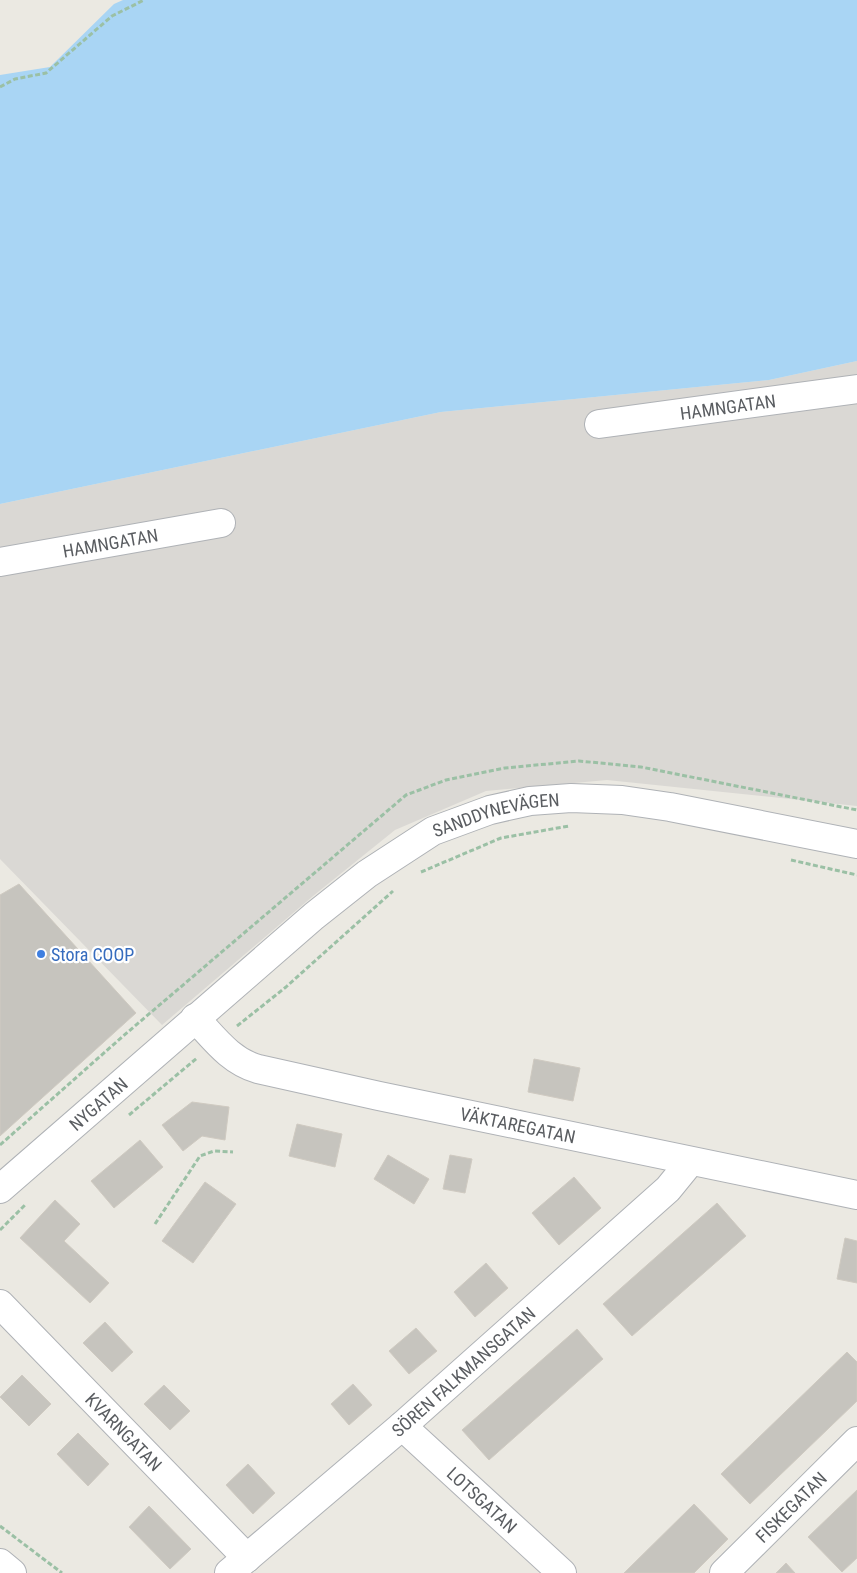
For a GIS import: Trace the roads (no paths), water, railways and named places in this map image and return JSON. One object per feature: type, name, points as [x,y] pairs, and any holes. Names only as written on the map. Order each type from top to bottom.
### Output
[{"type":"street","name":"HAMNGATAN","points":[[598,424],[857,389]]},
{"type":"street","name":"HAMNGATAN","points":[[0,562],[221,523]]},
{"type":"street","name":"SANDDYNEVÄGEN","points":[[195,1018],[314,916],[382,863],[433,831],[490,810],[530,801],[572,798],[622,800],[670,807],[857,844]]},
{"type":"street","name":"VÄKTAREGATAN","points":[[195,1018],[234,1058],[247,1066],[258,1069],[690,1162],[857,1195]]},
{"type":"street","name":"NYGATAN","points":[[0,1189],[195,1018]]},
{"type":"street","name":"SÖREN FALKMANSGATAN","points":[[238,1565],[402,1426],[668,1189],[690,1162]]},
{"type":"street","name":"KVARNGATAN","points":[[0,1304],[238,1565]]},
{"type":"street","name":"LOTSGATAN","points":[[402,1426],[562,1573]]},
{"type":"street","name":"FISKEGATAN","points":[[724,1573],[857,1441]]},
{"type":"water","points":[[123,0],[857,0],[857,361],[769,380],[441,412],[0,504],[0,75],[50,67],[114,4]]},
{"type":"place","name":"Stora COOP","points":[[41,954]]}]
